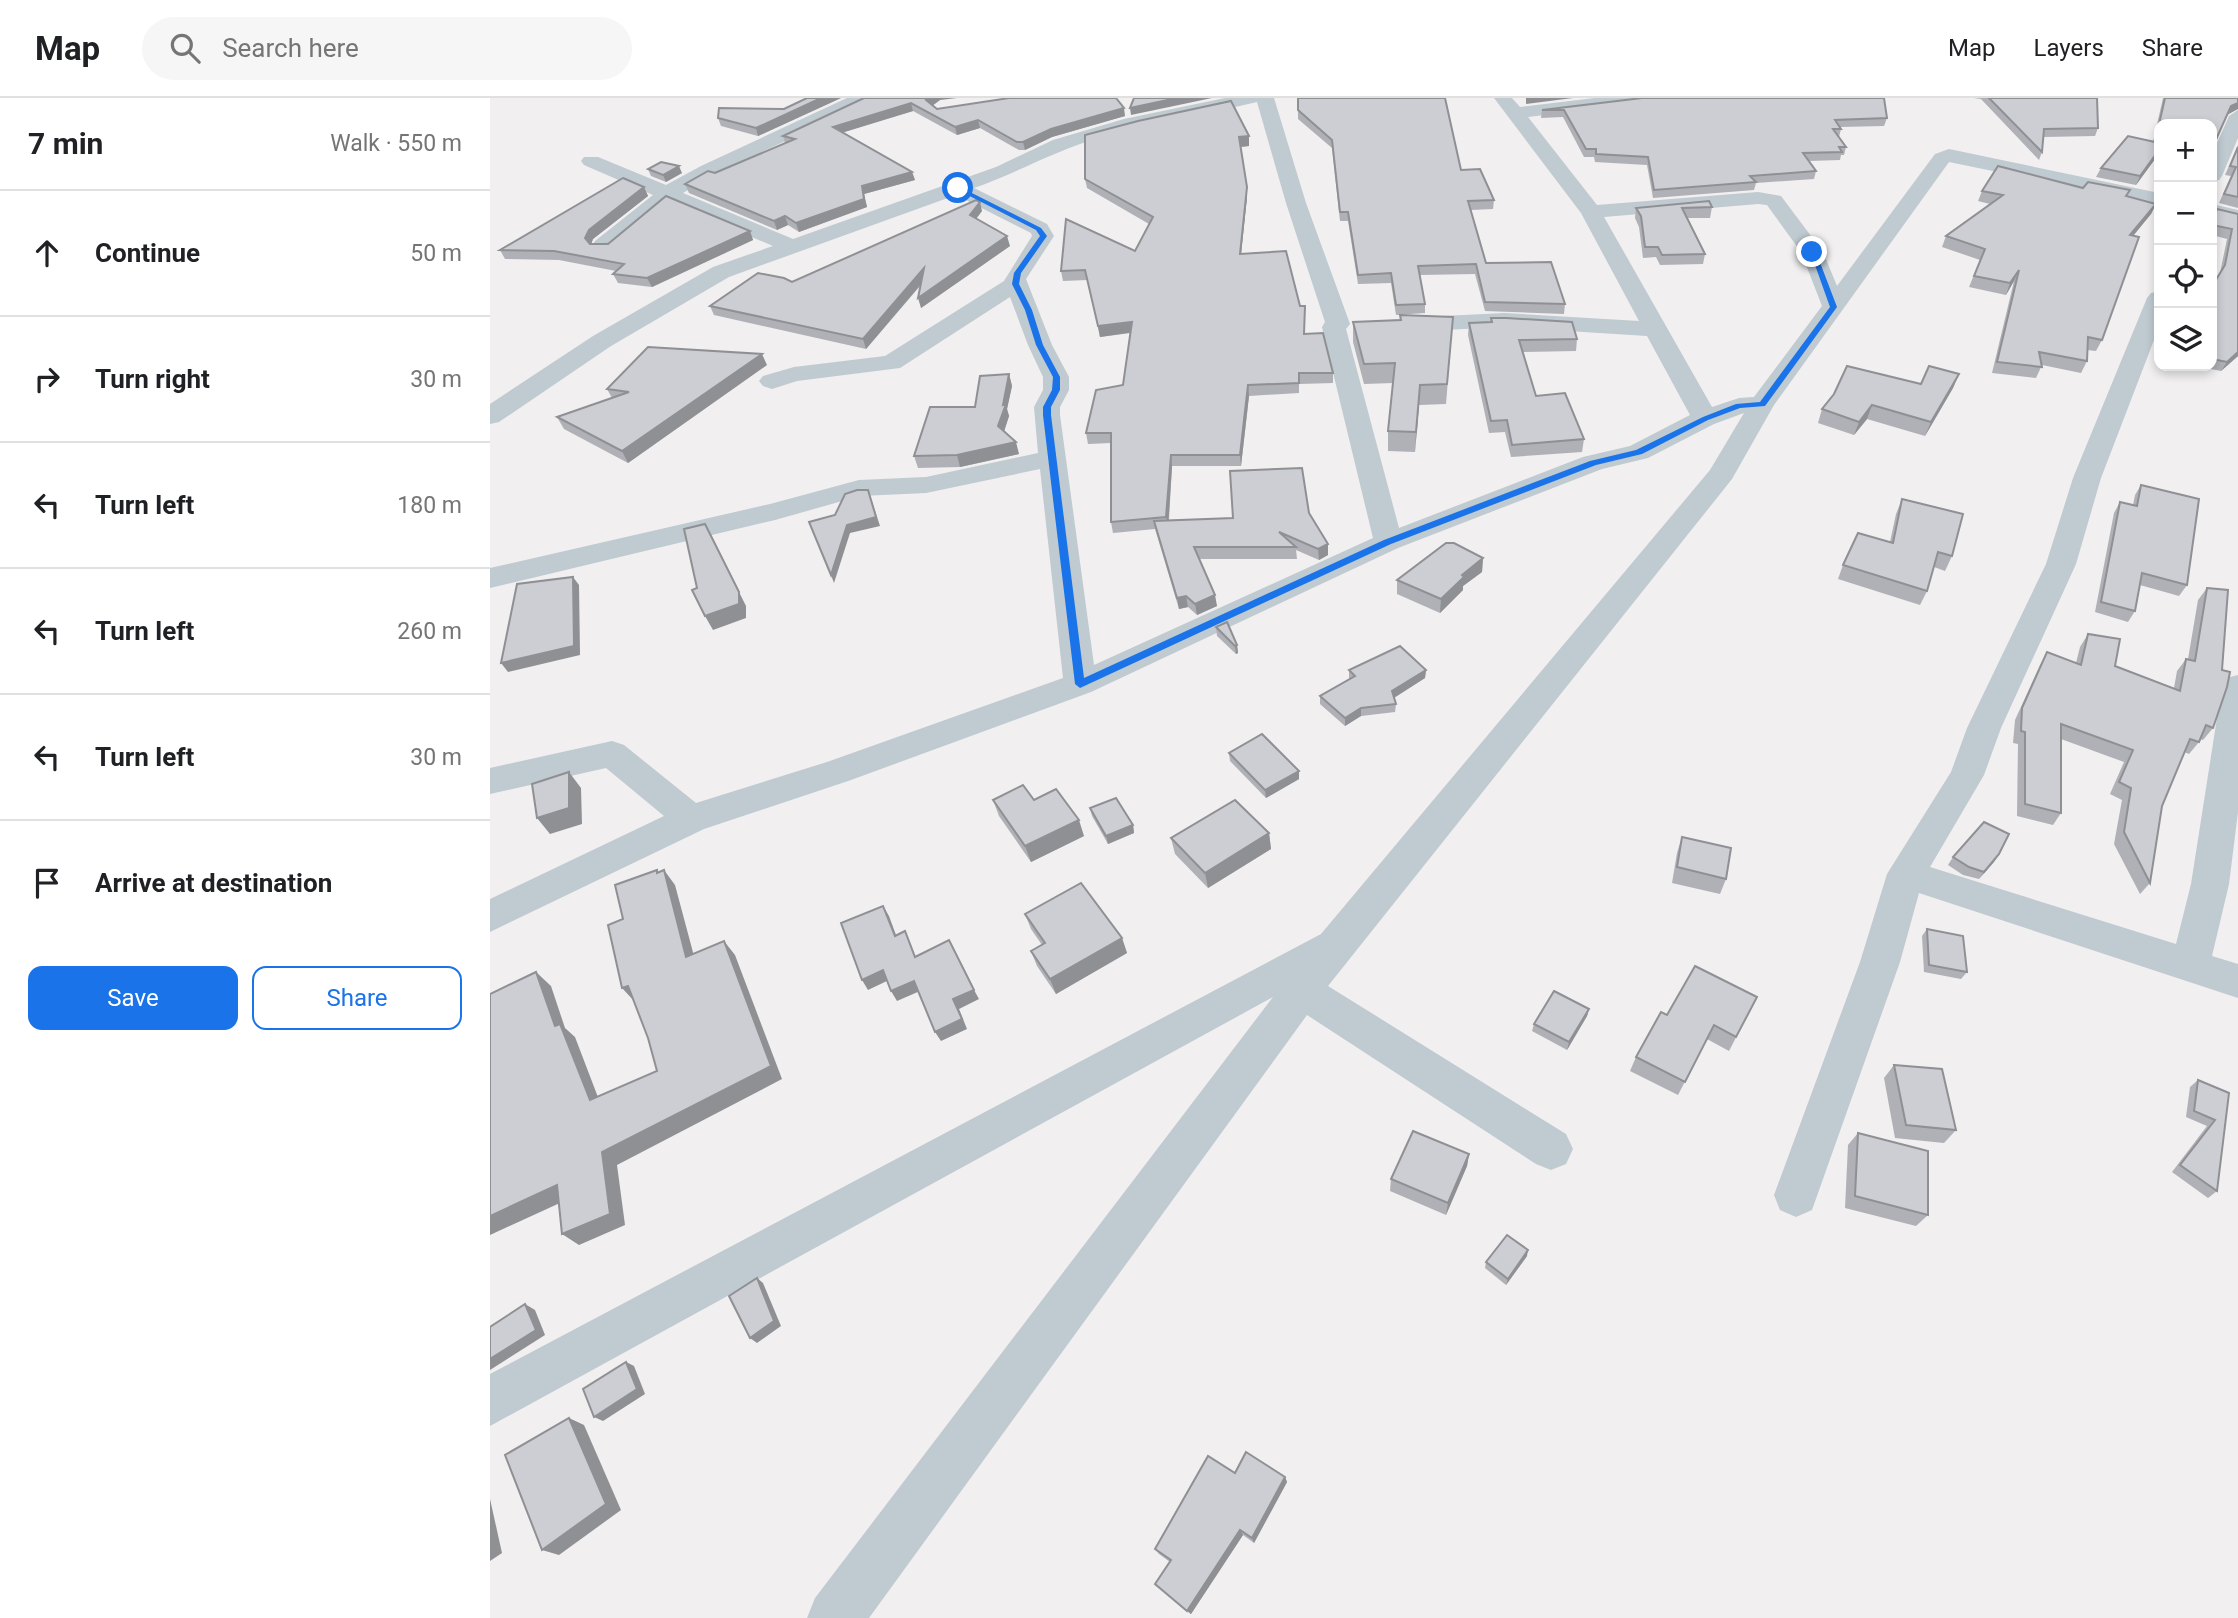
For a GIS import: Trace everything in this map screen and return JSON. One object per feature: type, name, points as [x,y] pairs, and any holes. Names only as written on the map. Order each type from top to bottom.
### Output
[{"type":"street","points":[[603,246],[668,193],[708,170],[862,98]]},
{"type":"street","points":[[490,416],[602,341],[722,272],[958,188],[1003,171],[1032,155],[1101,132],[1252,98]]},
{"type":"street","points":[[1265,98],[1296,203],[1338,324],[1334,327]]},
{"type":"street","points":[[1510,105],[1641,98]]},
{"type":"street","points":[[1510,105],[1591,212],[1706,418]]},
{"type":"street","points":[[2217,164],[2238,116]]},
{"type":"street","points":[[490,1401],[1290,982],[1337,943],[1722,473],[1762,404],[1945,156],[2154,198]]},
{"type":"street","points":[[591,161],[794,247]]},
{"type":"street","points":[[958,188],[1042,232],[1044,236],[1018,273],[1015,284],[1056,377],[1056,390],[1047,407],[1050,459],[1080,684]]},
{"type":"street","points":[[1591,212],[1746,199],[1774,200],[1812,252],[1834,307]]},
{"type":"street","points":[[2217,211],[2238,216]]},
{"type":"street","points":[[772,381],[794,374],[891,363],[1015,284]]},
{"type":"street","points":[[1796,1195],[1880,962],[1906,874],[1968,775],[1984,728],[2061,564],[2087,478],[2155,308]]},
{"type":"street","points":[[1334,327],[1505,320],[1655,329]]},
{"type":"street","points":[[1334,327],[1388,542]]},
{"type":"street","points":[[490,916],[691,820],[839,771],[1080,684],[1388,542],[1593,463],[1639,452],[1706,418],[1739,406],[1762,404]]},
{"type":"street","points":[[490,579],[775,511],[859,488],[926,485],[1050,459]]},
{"type":"street","points":[[2190,965],[2210,884],[2238,686]]},
{"type":"street","points":[[490,781],[612,754],[691,820]]},
{"type":"street","points":[[1906,874],[2238,981]]},
{"type":"street","points":[[1290,982],[1551,1149]]},
{"type":"street","points":[[835,1618],[1290,982]]},
{"type":"building","points":[[807,98],[821,98],[756,128],[718,118],[719,108],[784,109]]},
{"type":"building","points":[[864,98],[930,98],[926,100],[937,109],[1009,98],[1116,98],[1124,108],[1051,129],[1023,142],[1017,142],[978,120],[955,127],[911,103],[833,127],[912,172],[862,186],[864,199],[796,223],[785,216],[774,221],[685,184],[708,171],[715,173],[795,139],[783,136]]},
{"type":"building","points":[[1134,98],[1177,98],[1130,108]]},
{"type":"building","points":[[1298,98],[1445,98],[1461,170],[1480,169],[1494,200],[1468,201],[1486,263],[1551,262],[1565,304],[1485,302],[1476,264],[1418,266],[1425,304],[1396,305],[1391,273],[1358,275],[1348,212],[1340,212],[1332,140],[1298,110]]},
{"type":"building","points":[[1642,98],[1884,98],[1887,118],[1835,120],[1841,129],[1833,129],[1846,147],[1839,147],[1842,152],[1803,153],[1816,171],[1750,176],[1756,182],[1654,190],[1648,157],[1596,154],[1596,149],[1586,149],[1564,110],[1542,110]]},
{"type":"building","points":[[1989,98],[2097,98],[2098,128],[2044,129],[2042,152]]},
{"type":"building","points":[[2165,98],[2238,98],[2238,103],[2231,106],[2217,137],[2217,119],[2160,119]]},
{"type":"building","points":[[1231,101],[1249,136],[1239,137],[1247,187],[1240,254],[1286,251],[1300,306],[1305,306],[1304,334],[1323,333],[1333,373],[1299,373],[1299,383],[1248,385],[1240,455],[1171,455],[1166,517],[1111,522],[1111,433],[1086,433],[1096,390],[1123,385],[1132,322],[1098,326],[1085,270],[1061,271],[1066,219],[1135,251],[1153,217],[1085,179],[1085,135]]},
{"type":"building","points":[[2128,136],[2154,142],[2154,157],[2140,176],[2101,168]]},
{"type":"building","points":[[2238,147],[2238,197],[2224,194],[2236,167],[2230,166]]},
{"type":"building","points":[[661,162],[679,166],[663,175],[648,169]]},
{"type":"building","points":[[1998,166],[2083,188],[2088,182],[2130,190],[2126,196],[2154,203],[2130,235],[2139,237],[2102,340],[2088,337],[2087,361],[2039,352],[2042,367],[1997,362],[2019,270],[2010,283],[1974,276],[1985,249],[1946,236],[2003,195],[1982,191]]},
{"type":"building","points":[[623,178],[644,187],[589,230],[585,238],[590,244],[608,244],[666,196],[750,231],[647,278],[613,274],[624,264],[554,251],[500,250]]},
{"type":"building","points":[[976,200],[980,202],[970,215],[1007,236],[918,298],[924,268],[863,339],[710,306],[758,273],[792,282]]},
{"type":"building","points":[[1709,201],[1712,207],[1682,208],[1705,254],[1662,255],[1658,247],[1645,247],[1641,216],[1636,208]]},
{"type":"building","points":[[2217,209],[2238,214],[2238,352],[2227,362],[2217,360],[2217,278],[2225,265],[2232,229],[2217,226]]},
{"type":"building","points":[[1400,315],[1453,317],[1447,384],[1420,385],[1416,432],[1388,431],[1395,363],[1364,364],[1353,322],[1401,320]]},
{"type":"building","points":[[1491,318],[1572,322],[1577,339],[1519,340],[1536,396],[1565,393],[1584,439],[1512,445],[1507,420],[1491,421],[1469,323],[1492,322]]},
{"type":"building","points":[[648,347],[762,354],[622,451],[557,417],[629,392],[607,389]]},
{"type":"building","points":[[1847,366],[1921,384],[1929,366],[1959,374],[1931,422],[1872,405],[1859,422],[1822,409],[1834,394]]},
{"type":"building","points":[[1009,374],[1003,405],[1006,404],[998,426],[1016,442],[957,455],[914,456],[930,407],[975,407],[980,376]]},
{"type":"building","points":[[1302,468],[1309,513],[1328,544],[1318,549],[1279,532],[1296,547],[1194,547],[1215,595],[1195,604],[1186,596],[1177,598],[1154,521],[1233,518],[1230,471]]},
{"type":"building","points":[[2141,485],[2199,499],[2187,585],[2142,573],[2135,611],[2101,602],[2120,502],[2137,506]]},
{"type":"building","points":[[868,490],[876,517],[847,525],[831,575],[809,522],[835,515],[845,494]]},
{"type":"building","points":[[1902,499],[1963,514],[1952,556],[1938,552],[1927,591],[1843,565],[1858,533],[1893,543]]},
{"type":"building","points":[[705,524],[739,592],[739,604],[705,616],[692,590],[697,588],[684,529]]},
{"type":"building","points":[[1446,543],[1454,543],[1483,558],[1462,575],[1464,577],[1441,599],[1397,580]]},
{"type":"building","points":[[573,577],[574,646],[501,663],[517,584]]},
{"type":"building","points":[[2207,588],[2228,590],[2222,670],[2230,672],[2213,728],[2206,725],[2199,742],[2190,739],[2162,806],[2150,883],[2124,832],[2131,788],[2119,782],[2133,750],[2061,724],[2061,813],[2025,804],[2025,732],[2021,731],[2022,708],[2047,652],[2081,665],[2088,634],[2120,639],[2115,666],[2180,691],[2186,659],[2195,661]]},
{"type":"building","points":[[1227,622],[1237,645],[1235,646],[1216,627]]},
{"type":"building","points":[[1400,646],[1426,670],[1392,691],[1396,704],[1361,708],[1345,718],[1320,696],[1355,676],[1349,670]]},
{"type":"building","points":[[1262,734],[1299,771],[1265,790],[1229,753]]},
{"type":"building","points":[[569,772],[569,808],[537,818],[532,784]]},
{"type":"building","points":[[1023,785],[1034,800],[1056,789],[1079,820],[1025,846],[993,800]]},
{"type":"building","points":[[1116,798],[1133,825],[1106,836],[1090,808]]},
{"type":"building","points":[[1235,800],[1269,833],[1205,873],[1171,838]]},
{"type":"building","points":[[1984,822],[2009,834],[1999,854],[1984,872],[1953,857]]},
{"type":"building","points":[[1682,837],[1731,848],[1726,879],[1677,867]]},
{"type":"building","points":[[657,870],[657,873],[664,870],[686,957],[724,941],[771,1066],[602,1152],[610,1214],[562,1234],[557,1185],[490,1216],[490,994],[536,972],[555,1026],[560,1024],[590,1100],[657,1071],[648,1038],[628,986],[622,988],[608,925],[623,919],[615,885]]},
{"type":"building","points":[[1081,883],[1122,938],[1050,979],[1031,951],[1045,943],[1025,914]]},
{"type":"building","points":[[883,906],[895,936],[905,931],[915,957],[949,940],[974,990],[953,999],[962,1019],[935,1032],[914,981],[891,991],[883,970],[862,980],[841,923]]},
{"type":"building","points":[[1927,929],[1963,936],[1967,972],[1929,965]]},
{"type":"building","points":[[1695,966],[1757,997],[1736,1037],[1714,1025],[1685,1082],[1636,1057],[1661,1012],[1667,1015]]},
{"type":"building","points":[[1554,991],[1589,1009],[1569,1042],[1534,1024]]},
{"type":"building","points":[[1894,1065],[1942,1069],[1956,1130],[1906,1125]]},
{"type":"building","points":[[2198,1080],[2229,1093],[2217,1191],[2180,1165],[2215,1120],[2194,1111]]},
{"type":"building","points":[[1413,1131],[1469,1154],[1448,1203],[1391,1179]]},
{"type":"building","points":[[1858,1133],[1928,1151],[1928,1215],[1855,1196]]},
{"type":"building","points":[[1507,1235],[1528,1250],[1508,1279],[1486,1262]]},
{"type":"building","points":[[757,1278],[774,1321],[750,1338],[729,1296]]},
{"type":"building","points":[[525,1304],[536,1330],[490,1359],[490,1327]]},
{"type":"building","points":[[626,1362],[637,1389],[594,1417],[583,1389]]},
{"type":"building","points":[[569,1418],[606,1504],[542,1550],[505,1455]]},
{"type":"building","points":[[1246,1452],[1285,1477],[1252,1538],[1240,1530],[1187,1611],[1155,1584],[1171,1560],[1155,1549],[1208,1456],[1235,1473]]},
{"type":"route","points":[[958,188],[1039,229],[1044,236],[1018,273],[1015,284],[1056,377],[1056,390],[1047,407],[1050,459],[1080,684],[1388,542],[1593,463],[1639,452],[1706,418],[1739,406],[1762,404],[1834,307],[1812,252]]}]
